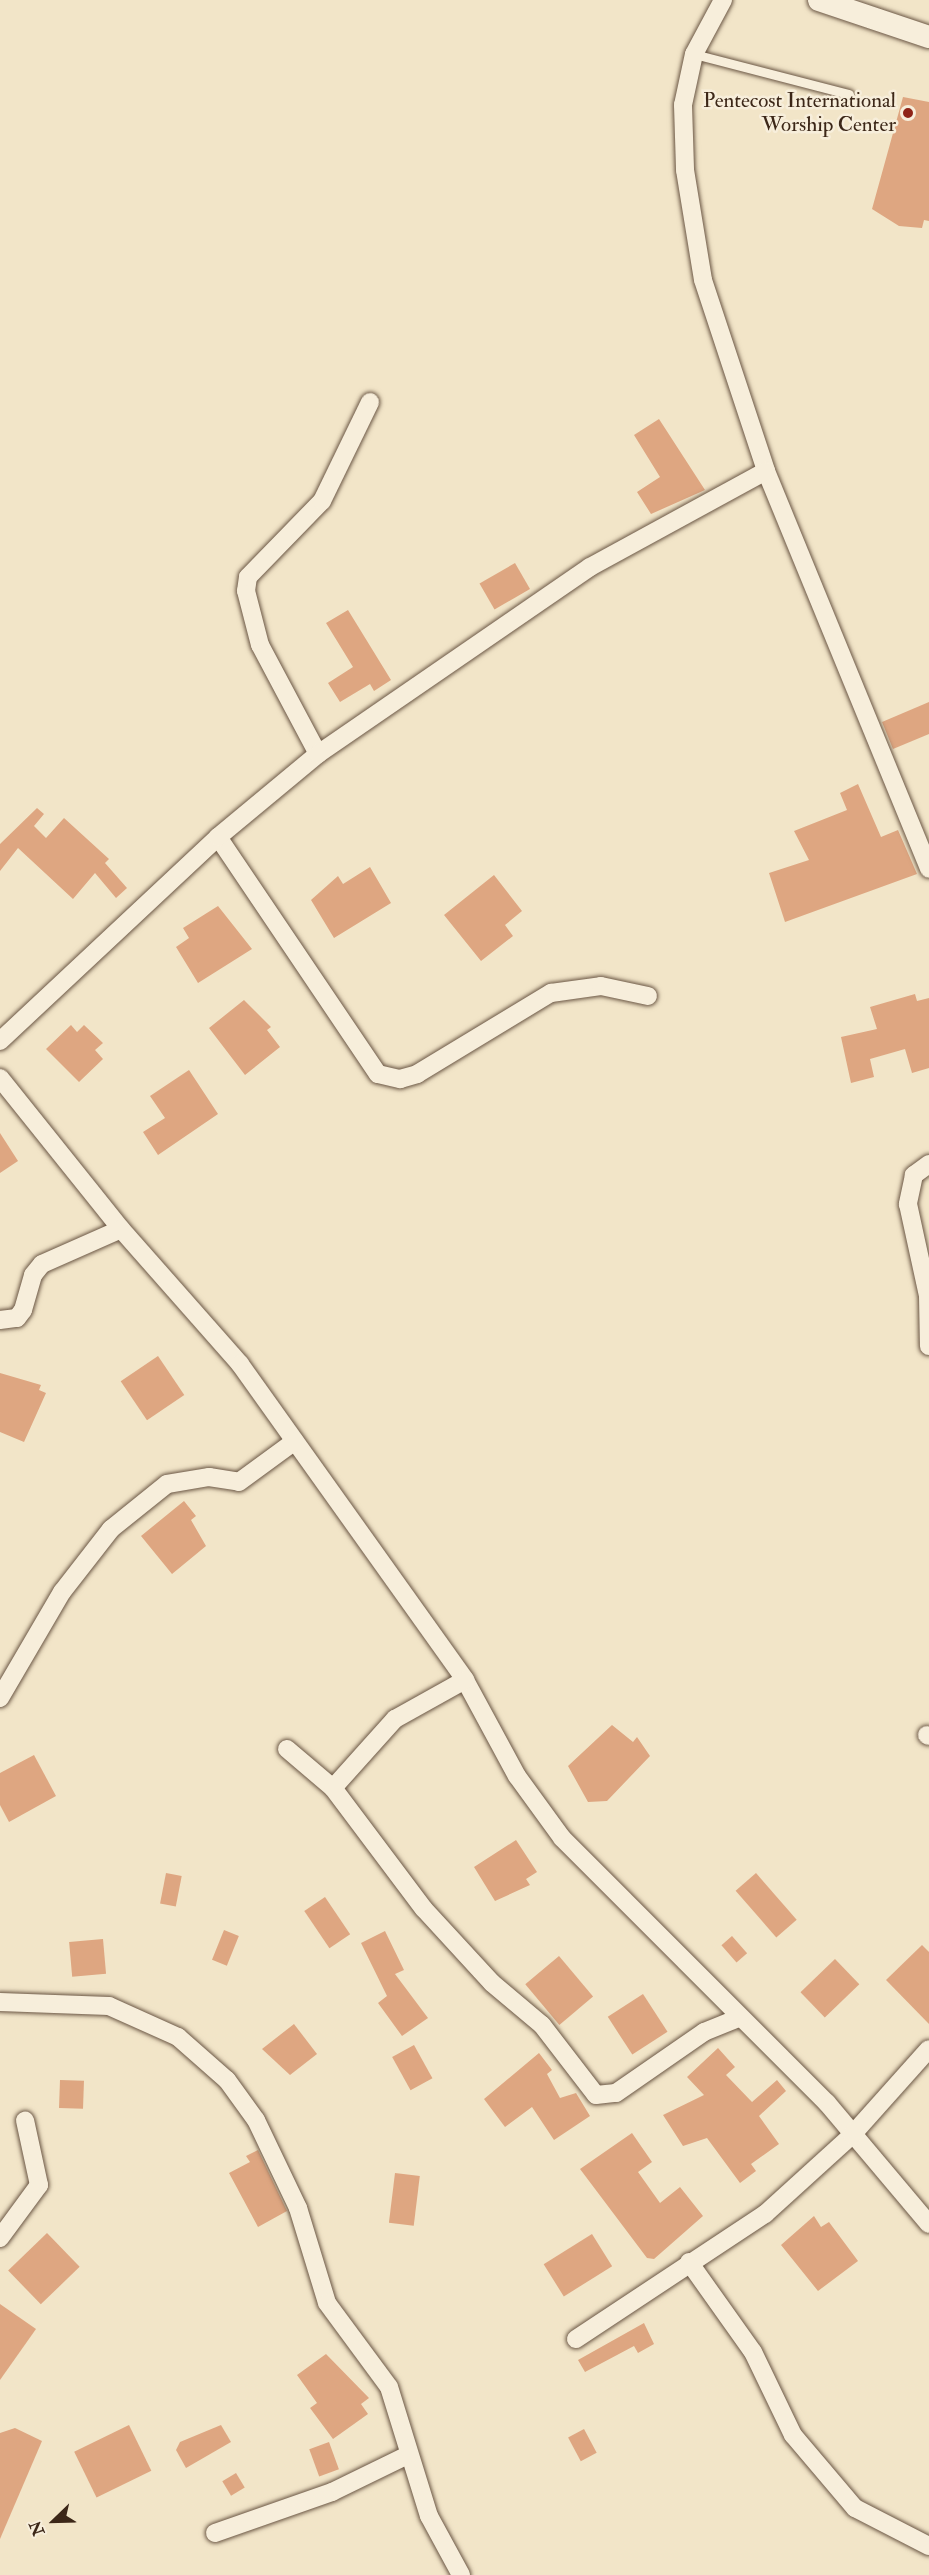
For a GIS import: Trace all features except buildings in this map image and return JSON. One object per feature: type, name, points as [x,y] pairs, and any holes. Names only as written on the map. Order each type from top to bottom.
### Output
[{"type":"street","points":[[723,0],[694,54],[683,105],[694,229],[716,326],[766,471],[929,869]]},
{"type":"street","points":[[819,0],[929,37]]},
{"type":"street","points":[[318,754],[261,645],[246,591],[248,577],[322,501],[370,402]]},
{"type":"street","points":[[0,1041],[218,837],[318,754],[590,567],[766,471]]},
{"type":"street","points":[[218,837],[378,1074],[400,1079],[417,1074],[551,993],[601,986],[648,996]]},
{"type":"street","points":[[0,1078],[121,1229],[240,1364],[465,1680],[517,1776],[562,1838],[852,2135],[929,2224]]},
{"type":"street","points":[[929,1164],[914,1175],[908,1204],[928,1296],[929,1346]]},
{"type":"street","points":[[0,1320],[16,1318],[23,1310],[33,1275],[42,1264],[121,1229]]},
{"type":"street","points":[[0,1698],[62,1592],[111,1529],[167,1484],[209,1477],[239,1482],[295,1441]]},
{"type":"street","points":[[333,1788],[395,1719],[465,1680]]},
{"type":"street","points":[[287,1749],[333,1788],[424,1909],[492,1983],[542,2025],[596,2095],[616,2093],[697,2037],[739,2018]]},
{"type":"street","points":[[0,2002],[109,2006],[159,2025],[227,2080],[256,2120],[298,2208],[327,2303],[389,2387],[408,2455],[429,2516],[461,2575]]},
{"type":"street","points":[[576,2339],[689,2262],[765,2214],[852,2135],[929,2049]]},
{"type":"street","points":[[0,2238],[39,2185],[25,2120]]},
{"type":"street","points":[[689,2262],[753,2352],[793,2435],[855,2508],[929,2546]]},
{"type":"street","points":[[215,2533],[332,2492],[408,2455]]},
{"type":"lane","points":[[694,54],[849,94]]},
{"type":"place","name":"Pentecost International Worship Center","points":[[908,113]]}]
